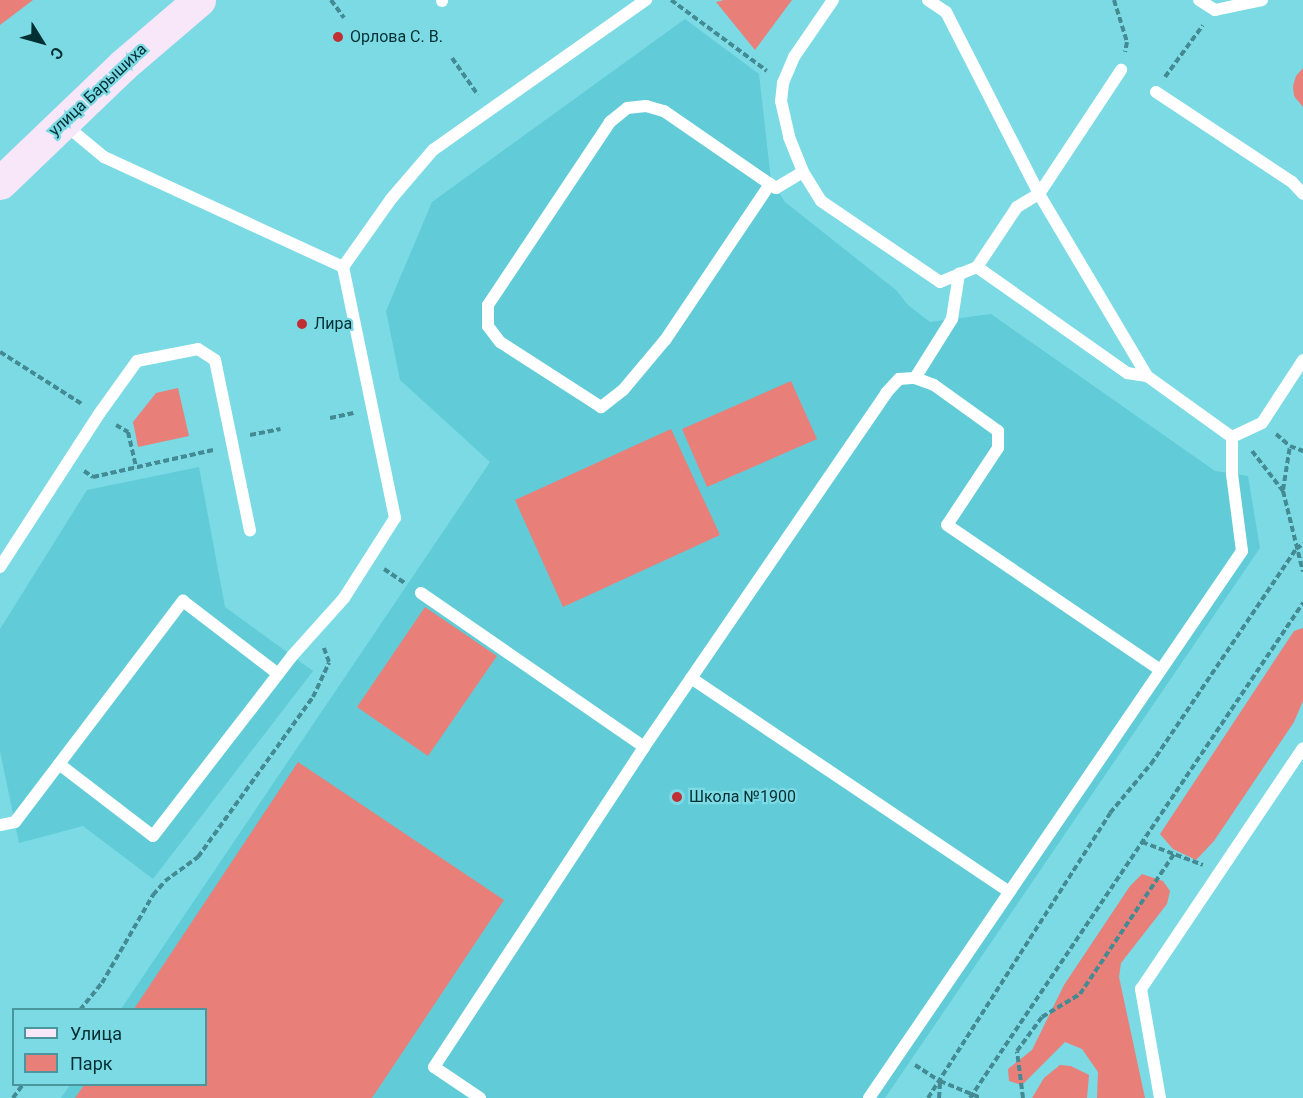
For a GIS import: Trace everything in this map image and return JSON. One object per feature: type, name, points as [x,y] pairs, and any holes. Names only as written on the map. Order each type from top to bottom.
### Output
[{"type":"main road","name":"улица Барышиха","points":[[0,183],[123,65],[199,0]]},
{"type":"lane","points":[[59,764],[153,836],[278,674],[344,598],[395,518],[343,267],[391,199],[434,150],[646,0]]},
{"type":"lane","points":[[833,0],[794,57],[783,83],[781,101],[789,137],[803,171],[821,201],[940,282],[977,267],[1017,207],[1039,194],[1121,70]]},
{"type":"lane","points":[[928,0],[946,12],[1039,194],[1147,376]]},
{"type":"lane","points":[[1199,0],[1215,10],[1262,0]]},
{"type":"lane","points":[[1155,92],[1292,182],[1303,194]]},
{"type":"lane","points":[[770,184],[665,340],[623,390],[601,407],[500,342],[488,326],[488,305],[610,122],[627,108],[646,106],[664,111],[776,188],[803,171]]},
{"type":"lane","points":[[62,122],[104,157],[343,267]]},
{"type":"lane","points":[[977,267],[1127,373],[1147,376],[1235,435]]},
{"type":"lane","points":[[915,378],[952,319],[959,274]]},
{"type":"lane","points":[[0,567],[137,361],[198,349],[215,360],[250,530]]},
{"type":"lane","points":[[1235,435],[1262,423],[1303,360]]},
{"type":"lane","points":[[480,1098],[434,1067],[644,747],[886,393],[899,380],[915,378],[934,385],[998,431],[998,448],[947,525],[1160,670]]},
{"type":"lane","points":[[869,1098],[1242,551],[1232,474],[1235,435]]},
{"type":"lane","points":[[421,593],[644,747]]},
{"type":"lane","points":[[0,825],[15,822],[183,601],[278,674]]},
{"type":"lane","points":[[691,678],[1009,892]]},
{"type":"lane","points":[[1160,1098],[1141,989],[1303,748]]},
{"type":"path","points":[[331,0],[344,18]]},
{"type":"path","points":[[671,0],[783,83]]},
{"type":"path","points":[[1114,0],[1127,42],[1121,70]]},
{"type":"path","points":[[1185,48],[1209,18]]},
{"type":"path","points":[[452,58],[489,110]]},
{"type":"path","points":[[0,352],[20,364]]},
{"type":"path","points":[[69,460],[93,477],[280,429]]},
{"type":"path","points":[[1235,435],[1283,491]]},
{"type":"path","points":[[1285,440],[1290,446],[1303,451]]},
{"type":"path","points":[[1290,446],[1283,491],[1303,572]]},
{"type":"path","points":[[928,1098],[1110,813],[1150,764],[1296,549],[1303,544]]},
{"type":"path","points":[[390,573],[404,582]]},
{"type":"path","points":[[971,1096],[1303,603]]},
{"type":"path","points":[[82,1008],[102,983],[153,895],[165,881],[198,857],[313,697],[329,662],[316,628]]},
{"type":"path","points":[[1142,842],[1220,871]]},
{"type":"path","points":[[1023,1098],[1017,1051],[1042,1017],[1080,994],[1174,854]]},
{"type":"path","points":[[899,1054],[940,1081],[971,1096],[981,1098]]},
{"type":"path","points":[[939,1098],[940,1081]]},
{"type":"shaded area","name":"Школа №1900","points":[[685,19],[759,74],[771,180],[785,202],[896,290],[908,305],[930,322],[991,314],[1215,471],[1248,476],[1260,548],[885,1098],[61,1098],[69,1086],[207,1086],[207,1008],[122,1008],[490,462],[400,380],[386,311],[432,202]]},
{"type":"shaded area","points":[[199,467],[225,607],[313,671],[153,879],[83,826],[19,843],[0,751],[0,629],[87,490]]},
{"type":"green space","points":[[0,0],[33,0],[0,25]]},
{"type":"green space","points":[[792,0],[755,50],[716,2]]},
{"type":"green space","points":[[1303,68],[1303,107],[1294,96],[1293,86],[1296,76]]},
{"type":"green space","points":[[791,381],[817,439],[707,487],[682,429]]},
{"type":"green space","points":[[178,388],[189,436],[138,447],[133,422],[156,393]]},
{"type":"green space","points":[[671,429],[720,535],[563,607],[515,500]]},
{"type":"green space","points":[[425,607],[497,656],[428,756],[357,707]]},
{"type":"green space","points":[[1303,628],[1303,701],[1294,722],[1214,841],[1196,860],[1173,849],[1160,834],[1294,631]]},
{"type":"green space","points":[[298,762],[504,900],[372,1098],[75,1098],[83,1086],[207,1086],[207,1008],[135,1008]]},
{"type":"green space","points":[[1142,874],[1163,881],[1170,891],[1167,904],[1121,963],[1119,977],[1145,1098],[1097,1098],[1098,1072],[1082,1049],[1065,1042],[1022,1085],[1009,1081],[1008,1069],[1032,1050],[1064,985],[1130,886]]},
{"type":"green space","points":[[1060,1065],[1071,1066],[1089,1075],[1087,1098],[1032,1098],[1044,1078]]},
{"type":"place","name":"Орлова С. В.","points":[[338,37]]},
{"type":"place","name":"Лира","points":[[302,324]]},
{"type":"place","name":"Школа №1900","points":[[677,797]]}]
